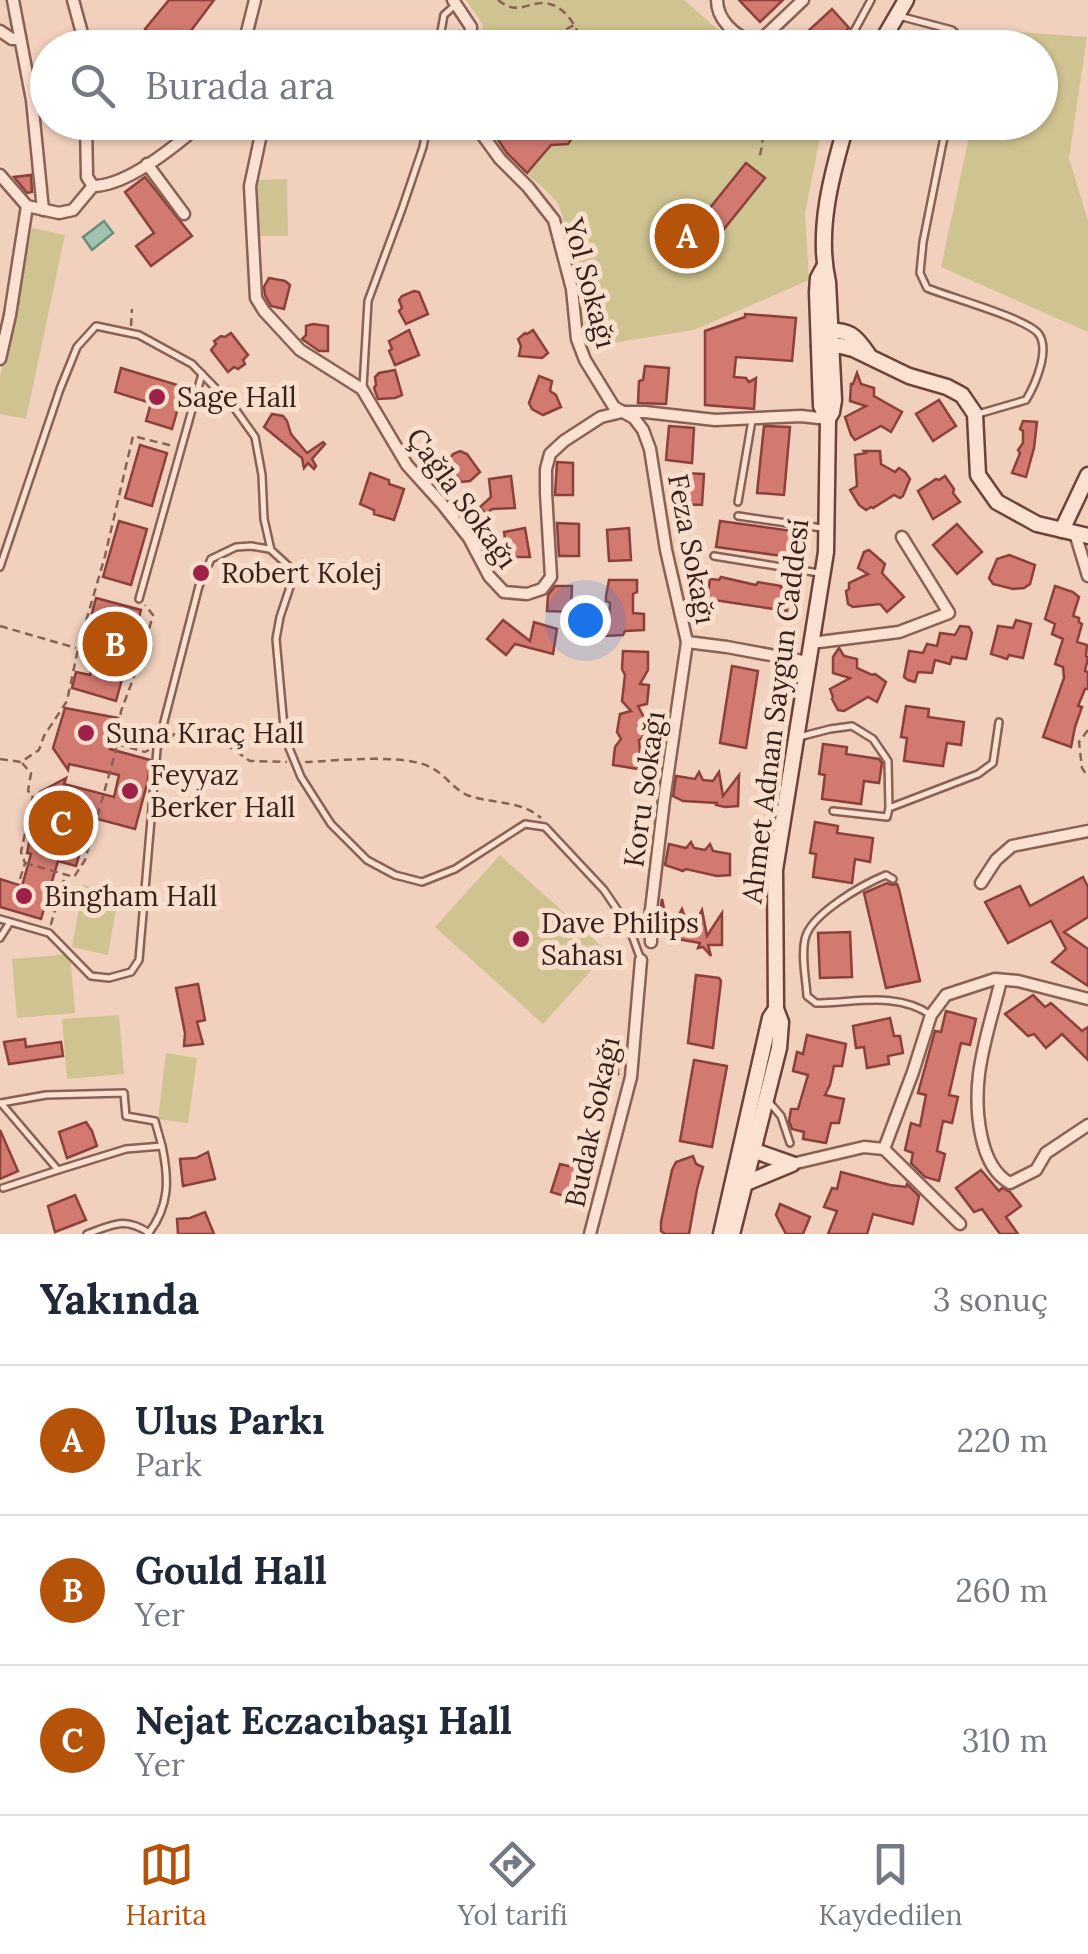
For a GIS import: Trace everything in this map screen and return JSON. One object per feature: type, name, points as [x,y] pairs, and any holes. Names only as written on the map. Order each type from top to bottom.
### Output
[{"type":"main road","points":[[888,30],[906,0]]},
{"type":"main road","name":"Ahmet Adnan Saygun Caddesi","points":[[732,1234],[779,1048],[782,1022],[776,1009],[774,870],[826,552],[828,419],[820,406],[829,307],[824,267],[828,195],[842,140]]},
{"type":"main road","name":"Ahmet Adnan Saygun Caddesi","points":[[824,267],[818,278],[825,338]]},
{"type":"main road","points":[[829,307],[847,324],[868,355]]},
{"type":"main road","points":[[825,338],[854,336]]},
{"type":"main road","points":[[825,338],[962,395],[975,414],[978,474],[997,502],[1037,524],[1075,533],[1088,474]]},
{"type":"main road","name":"Ahmet Adnan Saygun Caddesi","points":[[721,1234],[770,1018],[776,1009]]},
{"type":"main road","points":[[754,1151],[792,1164],[746,1183],[738,1164],[754,1151]]},
{"type":"street","points":[[14,0],[30,90]]},
{"type":"street","points":[[72,0],[81,30]]},
{"type":"street","points":[[248,30],[255,0]]},
{"type":"street","points":[[716,0],[720,17],[734,30]]},
{"type":"street","points":[[771,30],[802,0]]},
{"type":"street","points":[[454,2],[471,30]]},
{"type":"street","points":[[0,32],[20,39]]},
{"type":"street","points":[[36,140],[44,210]]},
{"type":"street","points":[[86,140],[87,177],[92,186]]},
{"type":"street","points":[[92,186],[104,186],[147,164],[180,140]]},
{"type":"street","name":"Çağla Sokağı","points":[[260,140],[250,186],[256,298],[300,350],[362,390],[407,465],[469,538],[489,576],[504,592],[527,594],[542,588],[551,576],[546,493],[550,454],[601,417],[646,412],[715,420],[801,416],[828,419]]},
{"type":"street","name":"Yol Sokağı","points":[[485,140],[554,220],[570,277],[577,339],[600,386],[622,412]]},
{"type":"street","points":[[147,164],[184,214]]},
{"type":"street","points":[[0,174],[26,206],[59,214],[73,210],[92,186]]},
{"type":"street","points":[[0,359],[26,206]]},
{"type":"street","name":"Feza Sokağı","points":[[622,412],[634,418],[650,449],[666,550],[687,642],[808,662]]},
{"type":"street","points":[[1075,533],[1088,576]]},
{"type":"street","points":[[811,644],[899,632],[949,613],[902,537]]},
{"type":"street","name":"Koru Sokağı","points":[[652,942],[650,918],[687,642]]},
{"type":"street","points":[[981,882],[1012,846],[1088,830]]},
{"type":"street","name":"Budak Sokağı","points":[[590,1234],[631,1076],[641,960]]},
{"type":"street","points":[[1001,980],[979,1075],[980,1140],[998,1176],[1010,1183],[1023,1178],[1036,1170],[1046,1152],[1088,1126]]},
{"type":"street","points":[[884,1150],[931,1015],[946,995],[1001,980],[1088,999]]},
{"type":"street","points":[[792,1164],[864,1148],[884,1150],[960,1224]]},
{"type":"lane","points":[[855,30],[872,0]]},
{"type":"lane","points":[[441,30],[444,15],[454,2]]},
{"type":"lane","points":[[897,15],[952,30]]},
{"type":"lane","points":[[362,390],[368,301],[424,140]]},
{"type":"lane","points":[[944,140],[920,272],[927,288],[1019,322],[1038,333],[1044,348],[1035,386],[1026,400],[975,414]]},
{"type":"lane","points":[[0,567],[77,346],[96,326],[139,335],[192,364],[233,406],[255,438],[271,550]]},
{"type":"lane","points":[[139,599],[202,374]]},
{"type":"lane","points":[[738,502],[752,420]]},
{"type":"lane","points":[[738,516],[825,528]]},
{"type":"lane","points":[[0,919],[48,932],[91,976],[110,978],[132,972],[139,960],[158,746],[199,586],[212,560],[236,547],[251,546],[271,550],[295,572],[276,639],[285,738],[301,777],[331,824],[367,860],[395,876],[422,882],[455,868],[525,824],[546,828],[604,890],[629,927],[641,960]]},
{"type":"lane","points":[[714,556],[822,574]]},
{"type":"lane","points":[[889,808],[978,774],[993,763],[999,722]]},
{"type":"lane","points":[[796,738],[852,726],[874,738],[888,760],[888,817],[834,811]]},
{"type":"lane","points":[[893,879],[886,874],[860,888],[808,930],[804,942],[807,996],[816,1002],[894,1000],[918,1006],[931,1015]]},
{"type":"lane","points":[[0,938],[10,922]]},
{"type":"lane","points":[[0,1103],[46,1095],[124,1093],[126,1116],[155,1121],[168,1186],[163,1208],[148,1233],[138,1226],[121,1223],[87,1234]]},
{"type":"lane","points":[[766,1100],[781,1116],[790,1143]]},
{"type":"lane","points":[[0,1103],[58,1170]]},
{"type":"lane","points":[[3,1188],[126,1149],[162,1146]]},
{"type":"path","points":[[498,0],[513,8],[552,4],[579,30]]},
{"type":"path","points":[[565,30],[574,25]]},
{"type":"path","points":[[759,158],[762,140]]},
{"type":"path","points":[[130,332],[132,309]]},
{"type":"path","points":[[21,762],[38,750],[67,702],[133,436],[182,448]]},
{"type":"path","points":[[25,863],[74,877],[85,860],[117,744],[122,711],[153,614],[139,599]]},
{"type":"path","points":[[0,626],[78,649]]},
{"type":"path","points":[[117,744],[145,752],[166,742],[180,728],[210,734],[250,760],[414,761],[429,766],[466,794],[530,808],[544,821]]},
{"type":"path","points":[[1088,730],[1080,742],[1082,768],[1088,777]]},
{"type":"path","points":[[0,758],[21,762],[30,773],[28,792],[33,795],[21,852],[25,863],[20,878]]},
{"type":"path","points":[[52,924],[65,874]]},
{"type":"shaded area","points":[[466,0],[684,0],[718,30],[483,30]]},
{"type":"shaded area","points":[[1058,35],[1087,37],[1069,158],[1088,221],[1088,332],[941,267],[968,140],[1058,140]]},
{"type":"shaded area","points":[[491,140],[820,140],[805,213],[809,280],[694,330],[588,347],[575,270],[556,201]]},
{"type":"shaded area","points":[[287,179],[288,236],[257,236],[256,180]]},
{"type":"shaded area","points":[[104,221],[113,233],[92,250],[83,237]]},
{"type":"shaded area","points":[[32,228],[65,235],[26,419],[0,414],[0,377]]},
{"type":"shaded area","name":"Dave Philips Sahası","points":[[500,855],[608,952],[543,1024],[435,927]]},
{"type":"shaded area","points":[[83,885],[119,892],[108,955],[72,947]]},
{"type":"shaded area","points":[[70,954],[75,1013],[17,1018],[12,959]]},
{"type":"shaded area","points":[[119,1015],[124,1074],[67,1079],[62,1019]]},
{"type":"shaded area","points":[[166,1053],[197,1058],[188,1123],[158,1119]]},
{"type":"building","points":[[169,0],[214,0],[192,30],[145,29]]},
{"type":"building","points":[[739,0],[783,0],[760,22]]},
{"type":"building","points":[[832,9],[849,28],[847,30],[809,30]]},
{"type":"building","points":[[498,140],[571,140],[568,144],[551,145],[527,173]]},
{"type":"building","points":[[746,163],[765,178],[712,244],[693,229]]},
{"type":"building","points":[[31,175],[32,192],[27,193],[14,177]]},
{"type":"building","points":[[145,177],[192,236],[151,266],[136,246],[154,233],[125,192]]},
{"type":"building","points":[[269,278],[290,285],[284,309],[271,306],[265,295]]},
{"type":"building","points":[[419,292],[428,314],[406,324],[399,311],[399,300]]},
{"type":"building","points":[[745,314],[796,318],[792,361],[736,357],[734,377],[749,382],[756,378],[754,409],[705,405],[705,331]]},
{"type":"building","points":[[306,326],[328,326],[328,351],[319,351],[302,339]]},
{"type":"building","points":[[409,330],[419,355],[395,365],[389,341]]},
{"type":"building","points":[[533,330],[548,353],[542,358],[519,356],[518,339]]},
{"type":"building","points":[[231,333],[248,355],[243,360],[245,364],[228,372],[211,350],[214,341]]},
{"type":"building","points":[[645,366],[669,368],[666,404],[638,403],[639,381],[643,380]]},
{"type":"building","name":"Sage Hall","points":[[121,368],[184,387],[172,429],[146,421],[151,403],[115,392]]},
{"type":"building","points":[[395,370],[402,395],[378,399],[375,377]]},
{"type":"building","points":[[857,373],[861,384],[874,388],[874,396],[902,412],[891,432],[881,426],[855,440],[851,435],[845,417],[866,406],[850,401],[851,384]]},
{"type":"building","points":[[539,376],[552,381],[550,391],[561,407],[543,415],[529,403]]},
{"type":"building","points":[[939,400],[956,426],[933,441],[916,414]]},
{"type":"building","points":[[272,414],[283,416],[291,434],[307,453],[325,444],[312,459],[314,469],[308,463],[304,468],[302,458],[264,427]]},
{"type":"building","points":[[1023,421],[1037,422],[1026,477],[1012,473],[1023,443]]},
{"type":"building","points":[[669,426],[694,428],[692,463],[666,460]]},
{"type":"building","points":[[764,426],[790,427],[784,495],[757,493]]},
{"type":"building","points":[[140,445],[167,453],[152,506],[125,498]]},
{"type":"building","points":[[460,451],[480,472],[470,481],[461,482],[450,475],[452,468],[448,462]]},
{"type":"building","points":[[880,451],[881,464],[895,472],[899,468],[905,472],[910,479],[903,496],[894,495],[866,510],[859,505],[850,490],[857,486],[855,455]]},
{"type":"building","points":[[557,462],[573,463],[573,495],[555,495]]},
{"type":"building","points":[[370,473],[404,489],[394,520],[374,514],[374,510],[360,504]]},
{"type":"building","points":[[682,473],[704,474],[702,505],[680,504]]},
{"type":"building","points":[[511,476],[515,508],[492,509],[486,514],[480,507],[491,497],[489,479]]},
{"type":"building","points":[[945,476],[960,502],[933,519],[918,491]]},
{"type":"building","points":[[119,521],[147,529],[131,585],[103,577]]},
{"type":"building","points":[[720,521],[792,531],[790,557],[716,547]]},
{"type":"building","points":[[557,523],[579,524],[579,556],[559,556]]},
{"type":"building","points":[[957,524],[982,552],[957,574],[933,545]]},
{"type":"building","points":[[525,528],[530,557],[508,557],[504,532]]},
{"type":"building","points":[[629,528],[631,560],[609,561],[607,530]]},
{"type":"building","points":[[869,550],[885,564],[882,573],[904,597],[887,612],[880,604],[848,604],[849,583],[868,574],[858,568],[864,552]]},
{"type":"building","points":[[1009,555],[1035,565],[1030,584],[1024,588],[993,584],[989,578],[997,559]]},
{"type":"building","points":[[721,577],[789,590],[787,611],[707,599],[710,579]]},
{"type":"building","points":[[609,580],[637,580],[633,613],[644,614],[644,630],[605,636],[603,621],[609,620]]},
{"type":"building","points":[[555,586],[572,586],[571,612],[547,611],[548,595]]},
{"type":"building","points":[[1055,586],[1079,597],[1073,616],[1082,624],[1077,642],[1087,645],[1088,689],[1078,706],[1082,707],[1071,747],[1043,737],[1064,678],[1063,667],[1055,664],[1063,639],[1052,634],[1055,624],[1045,619]]},
{"type":"building","points":[[96,598],[141,610],[116,701],[72,688],[76,672],[90,675],[106,617],[92,613]]},
{"type":"building","points":[[503,620],[530,641],[534,622],[557,629],[553,654],[515,644],[506,655],[487,639]]},
{"type":"building","points":[[1016,620],[1031,624],[1023,658],[991,654],[998,626],[1013,628]]},
{"type":"building","points":[[960,626],[969,627],[972,633],[966,659],[952,657],[950,664],[935,660],[932,673],[918,672],[915,682],[904,677],[909,651],[923,653],[927,644],[937,646],[940,633],[955,635]]},
{"type":"building","points":[[839,648],[844,656],[857,659],[857,668],[886,682],[877,702],[868,697],[844,711],[838,710],[830,689],[850,678],[833,673],[833,657]]},
{"type":"building","points":[[623,651],[648,652],[648,670],[640,684],[649,685],[647,704],[638,706],[648,725],[639,740],[638,769],[613,765],[615,747],[621,739],[617,732],[620,714],[631,711],[622,701]]},
{"type":"building","points":[[732,666],[758,671],[746,748],[720,743]]},
{"type":"building","points":[[906,706],[929,709],[928,717],[964,722],[961,745],[947,743],[943,766],[904,761],[907,738],[901,737]]},
{"type":"building","points":[[65,708],[118,718],[110,749],[150,760],[148,780],[135,829],[90,817],[76,866],[58,861],[41,919],[0,907],[0,879],[22,886],[40,792],[66,778],[64,784],[114,797],[119,775],[69,764],[68,770],[53,748]]},
{"type":"building","points":[[823,744],[847,747],[846,754],[879,759],[882,763],[879,783],[864,781],[861,804],[822,799],[825,775],[819,774]]},
{"type":"building","points":[[699,772],[703,780],[713,781],[719,772],[723,796],[739,775],[738,806],[683,801],[673,796],[676,776],[695,779]]},
{"type":"building","points":[[815,822],[838,826],[837,833],[873,838],[870,862],[855,859],[852,883],[813,877],[816,854],[810,853]]},
{"type":"building","points":[[691,842],[694,848],[705,850],[710,844],[713,851],[730,854],[730,875],[683,871],[665,865],[669,844],[686,848]]},
{"type":"building","points":[[1083,877],[1088,887],[1088,917],[1064,932],[1088,949],[1088,986],[1052,962],[1066,949],[1051,921],[1008,943],[985,902],[1020,886],[1030,906]]},
{"type":"building","points":[[887,883],[897,884],[899,889],[920,981],[886,988],[864,893]]},
{"type":"building","points":[[662,899],[669,933],[682,909],[690,932],[702,910],[707,936],[722,913],[722,945],[708,945],[711,956],[703,947],[698,948],[700,943],[660,936]]},
{"type":"building","points":[[850,932],[852,977],[820,978],[818,933]]},
{"type":"building","points":[[696,975],[721,981],[713,1048],[688,1043]]},
{"type":"building","points":[[198,984],[205,1020],[197,1022],[203,1044],[184,1046],[176,988]]},
{"type":"building","points":[[1033,995],[1045,1007],[1051,1003],[1082,1031],[1088,1027],[1088,1060],[1062,1034],[1046,1048],[1034,1034],[1028,1036],[1005,1014]]},
{"type":"building","points":[[946,1011],[976,1019],[970,1045],[961,1043],[954,1073],[949,1095],[958,1097],[952,1123],[943,1121],[937,1151],[945,1154],[939,1181],[925,1177],[911,1163],[913,1153],[905,1150],[911,1123],[920,1126],[926,1095],[918,1093],[935,1031],[941,1032]]},
{"type":"building","points":[[890,1018],[894,1036],[900,1036],[903,1053],[888,1056],[889,1064],[867,1068],[864,1047],[856,1048],[853,1026]]},
{"type":"building","points":[[807,1035],[846,1044],[842,1066],[834,1066],[825,1095],[844,1099],[839,1123],[831,1123],[826,1143],[803,1139],[804,1132],[792,1129],[789,1121],[791,1109],[798,1109],[808,1075],[793,1071],[797,1052],[803,1054]]},
{"type":"building","points":[[25,1039],[26,1047],[61,1042],[63,1056],[9,1064],[4,1042]]},
{"type":"building","points":[[694,1060],[727,1066],[712,1147],[680,1141]]},
{"type":"building","points":[[600,1062],[618,1062],[618,1074],[602,1074]]},
{"type":"building","points":[[86,1122],[97,1146],[67,1158],[59,1132]]},
{"type":"building","points":[[0,1130],[18,1171],[0,1179]]},
{"type":"building","points":[[208,1152],[215,1179],[183,1186],[180,1159]]},
{"type":"building","points":[[693,1156],[696,1164],[703,1167],[689,1234],[665,1234],[661,1222],[672,1170],[676,1162]]},
{"type":"building","points":[[572,1162],[583,1172],[574,1199],[551,1192],[560,1164],[568,1166]]},
{"type":"building","points":[[981,1170],[999,1191],[1002,1188],[1010,1192],[1021,1206],[1006,1217],[1018,1234],[1000,1234],[982,1209],[974,1212],[956,1188]]},
{"type":"building","points":[[841,1172],[890,1185],[907,1184],[919,1196],[913,1224],[873,1214],[867,1234],[828,1234],[837,1211],[824,1207],[832,1188],[837,1189]]},
{"type":"building","points":[[75,1195],[86,1220],[55,1232],[48,1206]]},
{"type":"building","points":[[780,1204],[810,1217],[803,1234],[786,1234],[776,1215]]},
{"type":"building","points":[[205,1212],[214,1234],[178,1234],[177,1219]]},
{"type":"place","name":"Ulus Parkı","points":[[687,236]]},
{"type":"place","name":"Sage Hall","points":[[157,397]]},
{"type":"place","name":"Robert Kolej","points":[[201,573]]},
{"type":"place","name":"Gould Hall","points":[[115,644]]},
{"type":"place","name":"Suna Kıraç Hall","points":[[86,733]]},
{"type":"place","name":"Feyyaz Berker Hall","points":[[130,791]]},
{"type":"place","name":"Nejat Eczacıbaşı Hall","points":[[61,823]]},
{"type":"place","name":"Bingham Hall","points":[[24,896]]},
{"type":"place","name":"Dave Philips Sahası","points":[[521,939]]}]
